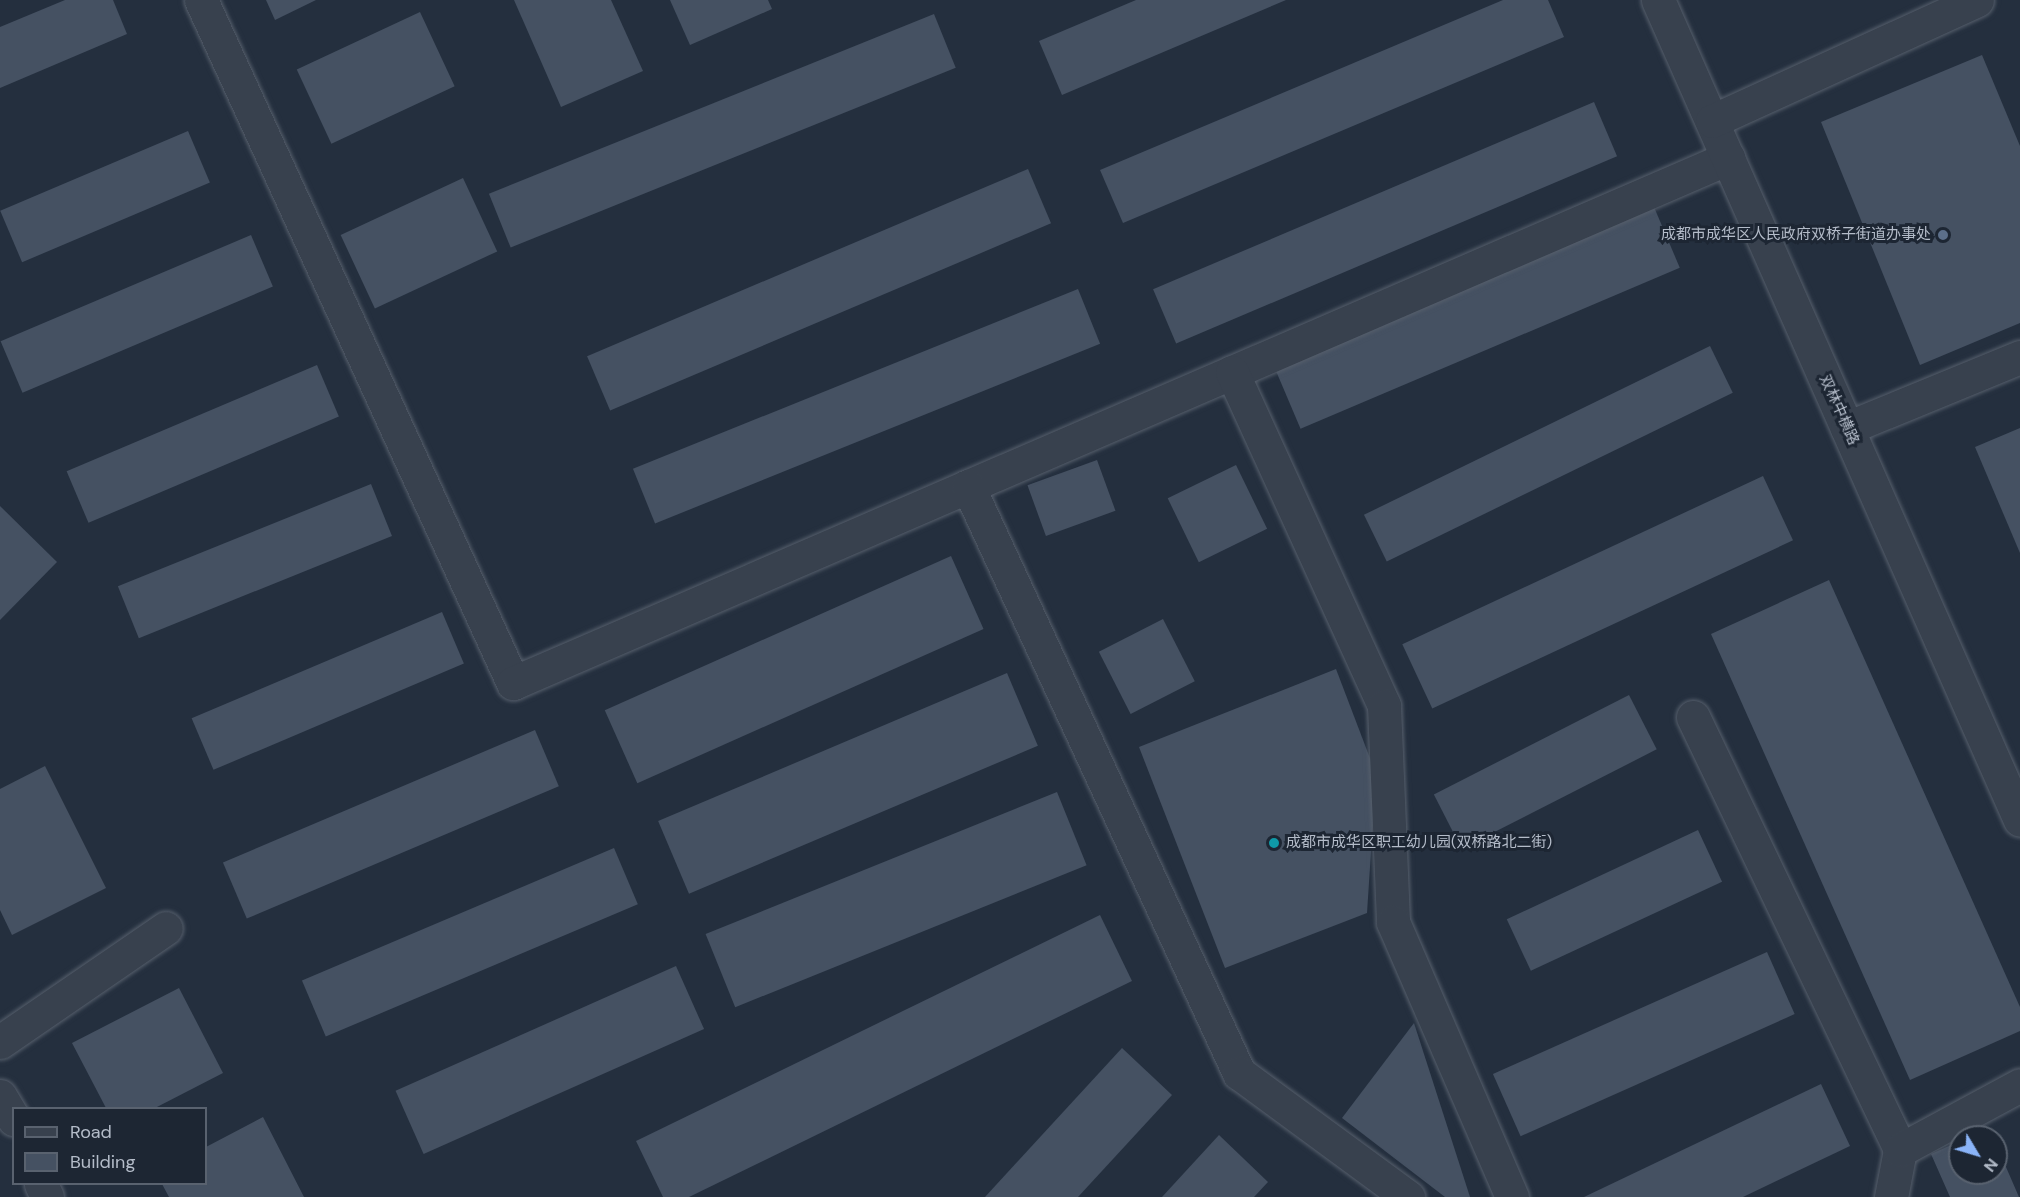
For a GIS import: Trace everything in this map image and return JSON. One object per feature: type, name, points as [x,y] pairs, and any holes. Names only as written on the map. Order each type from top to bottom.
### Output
[{"type":"street","points":[[201,0],[513,683],[1728,158]]},
{"type":"street","name":"双林中横路","points":[[1658,0],[2020,819]]},
{"type":"street","points":[[1712,121],[1977,0]]},
{"type":"street","points":[[1847,428],[2020,357]]},
{"type":"street","points":[[1232,372],[1384,706],[1393,922],[1512,1197]]},
{"type":"street","points":[[968,486],[1239,1072],[1408,1197]]},
{"type":"street","points":[[1693,717],[1900,1150],[1891,1197]]},
{"type":"street","points":[[0,1042],[166,927]]},
{"type":"street","points":[[1900,1150],[2020,1085]]},
{"type":"street","points":[[0,1096],[12,1116]]},
{"type":"building","points":[[65,0],[113,0],[127,34],[0,88],[0,27]]},
{"type":"building","points":[[266,0],[316,0],[275,20]]},
{"type":"building","points":[[514,0],[611,0],[643,71],[561,107]]},
{"type":"building","points":[[670,0],[768,0],[772,9],[690,45]]},
{"type":"building","points":[[1136,0],[1286,0],[1062,95],[1039,41]]},
{"type":"building","points":[[1503,0],[1548,0],[1564,37],[1123,223],[1100,170]]},
{"type":"building","points":[[420,12],[455,86],[331,144],[297,69]]},
{"type":"building","points":[[934,14],[956,68],[511,248],[489,194]]},
{"type":"building","name":"成都市成华区人民政府双桥子街道办事处","points":[[1982,55],[2020,146],[2020,323],[1920,365],[1821,122]]},
{"type":"building","points":[[1594,102],[1617,156],[1176,343],[1153,289]]},
{"type":"building","points":[[188,131],[210,183],[22,262],[0,211]]},
{"type":"building","points":[[1028,169],[1051,223],[610,410],[587,356]]},
{"type":"building","points":[[463,178],[497,251],[375,308],[341,235]]},
{"type":"building","points":[[1654,207],[1680,268],[1301,429],[1275,368]]},
{"type":"building","points":[[251,235],[273,287],[23,393],[1,341]]},
{"type":"building","points":[[1078,289],[1100,344],[655,524],[633,469]]},
{"type":"building","points":[[1710,346],[1733,393],[1387,562],[1364,515]]},
{"type":"building","points":[[317,365],[339,417],[89,523],[67,471]]},
{"type":"building","points":[[2020,428],[2020,553],[1975,447]]},
{"type":"building","points":[[1097,460],[1115,511],[1046,536],[1027,485]]},
{"type":"building","points":[[1236,465],[1267,529],[1199,562],[1168,498]]},
{"type":"building","points":[[1763,476],[1793,540],[1432,709],[1402,644]]},
{"type":"building","points":[[371,484],[392,536],[139,638],[118,586]]},
{"type":"building","points":[[0,506],[57,562],[0,620]]},
{"type":"building","points":[[951,556],[984,629],[637,783],[605,710]]},
{"type":"building","points":[[1829,580],[2020,1007],[2020,1031],[1910,1080],[1711,634]]},
{"type":"building","points":[[442,612],[464,664],[214,770],[192,718]]},
{"type":"building","points":[[1163,619],[1195,681],[1131,714],[1099,652]]},
{"type":"building","name":"成都市成华区职工幼儿园(双桥路北二街)","points":[[1336,669],[1376,774],[1367,913],[1225,968],[1139,747]]},
{"type":"building","points":[[1007,673],[1038,746],[689,894],[658,821]]},
{"type":"building","points":[[1629,695],[1657,749],[1462,849],[1434,794]]},
{"type":"building","points":[[535,730],[559,786],[247,919],[223,862]]},
{"type":"building","points":[[45,766],[106,888],[12,935],[0,910],[0,789]]},
{"type":"building","points":[[1057,792],[1087,865],[735,1007],[706,934]]},
{"type":"building","points":[[1698,830],[1722,882],[1531,971],[1507,919]]},
{"type":"building","points":[[614,848],[638,904],[326,1037],[302,980]]},
{"type":"building","points":[[1100,915],[1132,981],[689,1197],[663,1197],[636,1141]]},
{"type":"building","points":[[1767,952],[1795,1014],[1521,1136],[1493,1074]]},
{"type":"building","points":[[676,966],[704,1029],[424,1154],[396,1091]]},
{"type":"building","points":[[179,988],[223,1073],[157,1107],[105,1107],[72,1043]]},
{"type":"building","points":[[1414,1023],[1470,1197],[1445,1197],[1342,1118]]},
{"type":"building","points":[[1122,1048],[1172,1095],[1078,1197],[985,1197]]},
{"type":"building","points":[[1821,1084],[1850,1146],[1743,1197],[1584,1197]]},
{"type":"building","points":[[263,1117],[304,1197],[169,1197],[163,1185],[207,1185],[207,1146]]},
{"type":"building","points":[[1219,1135],[1268,1182],[1254,1197],[1162,1197]]},
{"type":"building","points":[[1948,1146],[1948,1185],[2008,1185],[2008,1172],[2019,1197],[1950,1197],[1931,1154]]},
{"type":"place","name":"成都市成华区人民政府双桥子街道办事处","points":[[1943,235]]},
{"type":"place","name":"成都市成华区职工幼儿园(双桥路北二街)","points":[[1274,843]]}]
